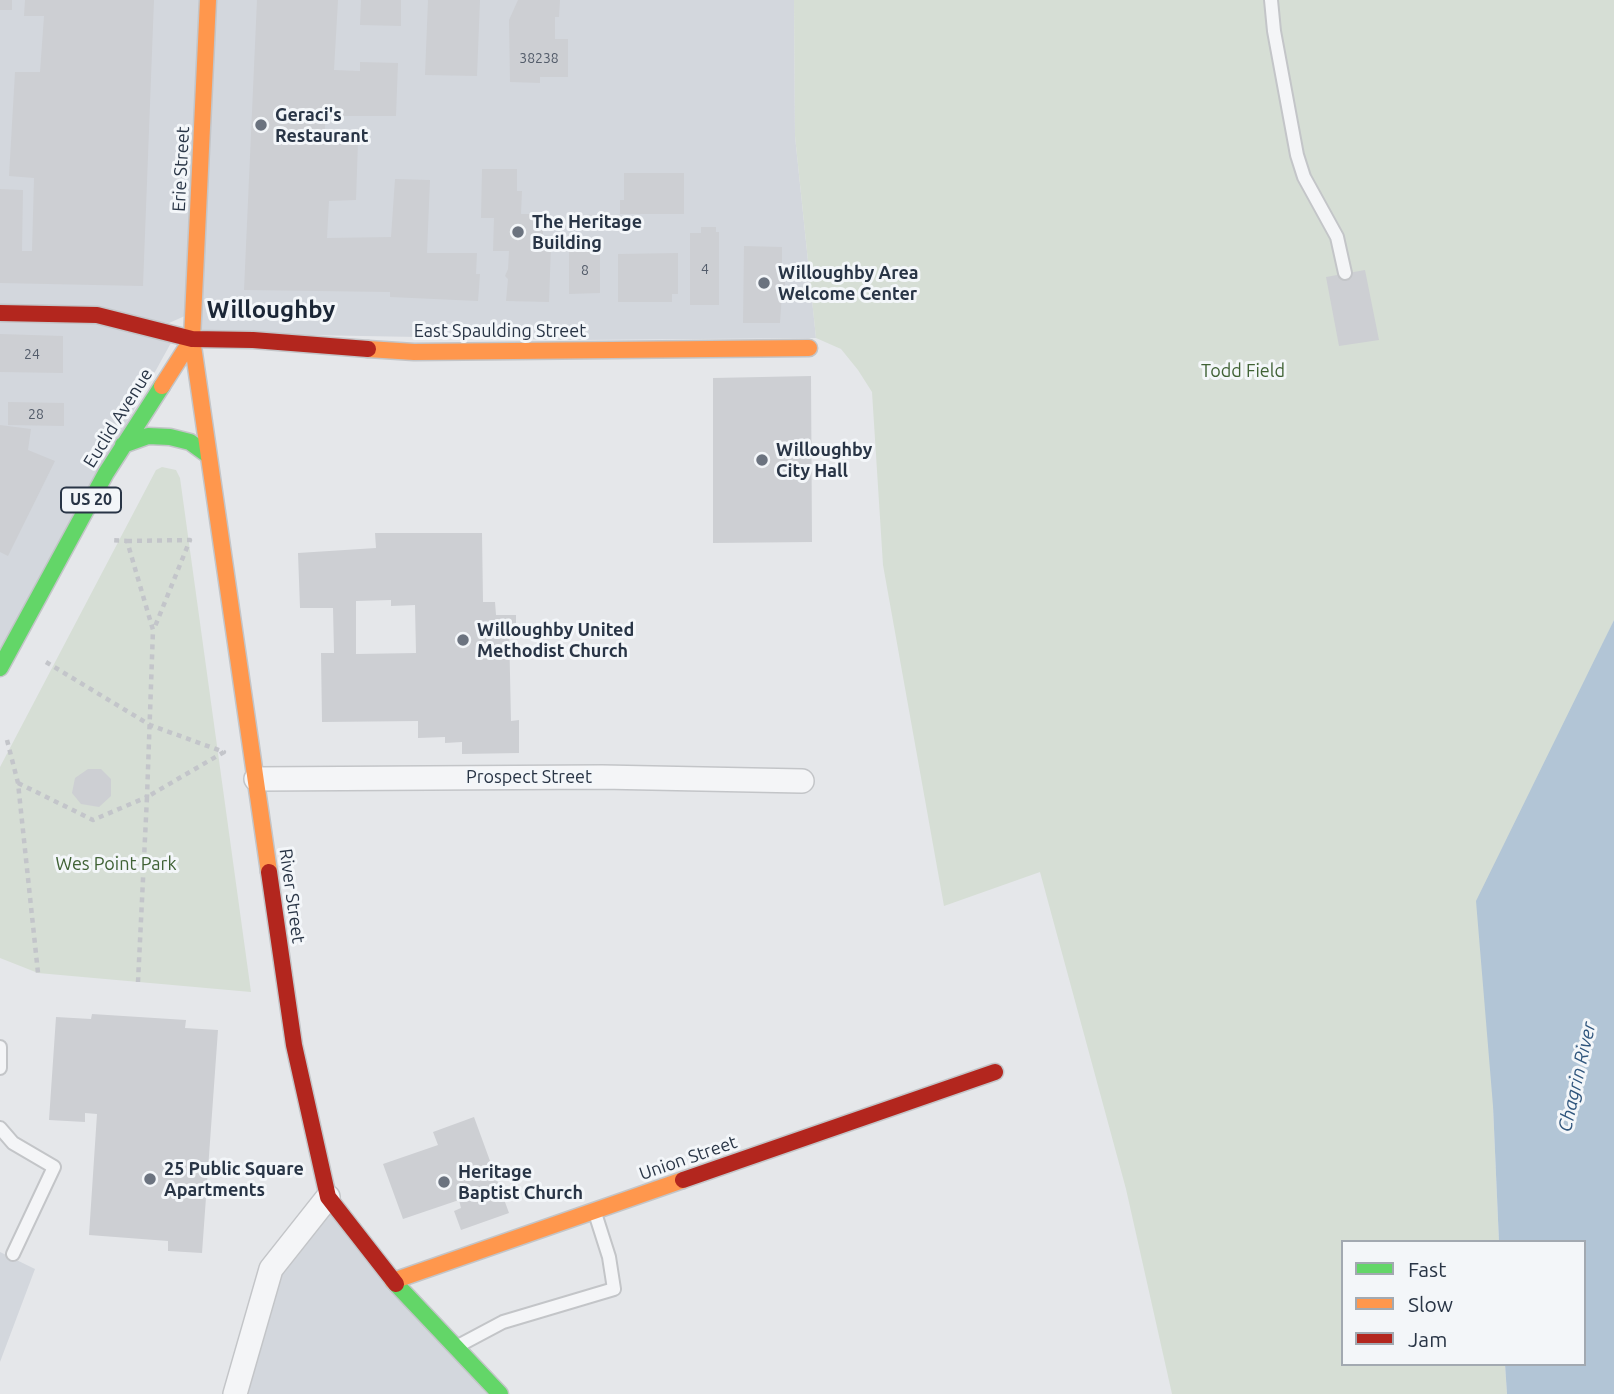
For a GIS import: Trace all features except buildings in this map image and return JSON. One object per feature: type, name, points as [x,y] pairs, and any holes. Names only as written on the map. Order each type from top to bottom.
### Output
[{"type":"main road","name":"Erie Street","points":[[192,339],[208,0]]},
{"type":"main road","name":"East Spaulding Street","points":[[0,313],[97,314],[192,339],[253,340],[414,352],[809,348]]},
{"type":"main road","name":"Euclid Avenue","points":[[0,668],[106,472],[192,339]]},
{"type":"main road","name":"River Street","points":[[192,339],[294,1045],[328,1197],[393,1281],[500,1394]]},
{"type":"main road","points":[[123,445],[148,436],[170,437],[190,442],[208,455]]},
{"type":"main road","name":"Union Street","points":[[393,1281],[995,1072]]},
{"type":"street","name":"Prospect Street","points":[[256,779],[602,777],[802,781]]},
{"type":"street","points":[[235,1394],[271,1269],[328,1197]]},
{"type":"lane","points":[[1271,0],[1274,31],[1297,155],[1304,177],[1337,237],[1345,273]]},
{"type":"lane","points":[[0,1047],[0,1068]]},
{"type":"lane","points":[[0,1128],[13,1143],[54,1167],[13,1254]]},
{"type":"lane","points":[[456,1348],[503,1322],[614,1289],[609,1257],[594,1211]]},
{"type":"path","points":[[111,540],[190,540],[153,630]]},
{"type":"path","points":[[127,541],[153,630],[138,982]]},
{"type":"path","points":[[18,783],[93,820],[147,797],[223,752],[150,725],[46,662]]},
{"type":"path","points":[[7,740],[18,783],[38,973]]},
{"type":"shaded area","points":[[0,0],[201,0],[187,315],[169,323],[0,304]]},
{"type":"shaded area","points":[[216,0],[794,0],[795,136],[816,338],[580,340],[200,333]]},
{"type":"shaded area","points":[[0,321],[106,324],[172,341],[0,653]]},
{"type":"shaded area","points":[[328,1209],[487,1394],[244,1394],[279,1271]]},
{"type":"shaded area","points":[[0,1252],[35,1269],[0,1362]]},
{"type":"green space","name":"Todd Field","points":[[794,0],[1614,0],[1614,620],[1590,672],[1493,1106],[1499,1240],[1341,1240],[1341,1366],[1505,1366],[1507,1394],[1172,1394],[1126,1189],[1040,872],[944,906],[883,565],[872,392],[841,349],[816,338],[795,136]]},
{"type":"green space","name":"Wes Point Park","points":[[162,467],[176,470],[180,478],[251,992],[38,973],[0,958],[0,767],[156,470]]},
{"type":"water","name":"Chagrin River","points":[[1614,620],[1614,1394],[1507,1394],[1505,1366],[1586,1366],[1586,1240],[1499,1240],[1493,1106],[1476,901]]},
{"type":"traffic: fast","points":[[0,668],[106,473],[162,386]]},
{"type":"traffic: fast","points":[[123,445],[148,436],[170,437],[190,442],[208,455]]},
{"type":"traffic: fast","points":[[396,1284],[500,1394]]},
{"type":"traffic: slow","points":[[162,386],[192,339],[208,0]]},
{"type":"traffic: slow","points":[[192,339],[269,872]]},
{"type":"traffic: slow","points":[[368,349],[414,352],[809,348]]},
{"type":"traffic: slow","points":[[393,1281],[683,1180]]},
{"type":"traffic: jam","points":[[0,313],[97,315],[192,339],[253,340],[368,349]]},
{"type":"traffic: jam","points":[[269,872],[294,1045],[328,1197],[396,1284]]},
{"type":"traffic: jam","points":[[683,1180],[995,1072]]},
{"type":"place","name":"Geraci's Restaurant","points":[[261,125]]},
{"type":"place","name":"The Heritage Building","points":[[518,232]]},
{"type":"place","name":"Willoughby Area Welcome Center","points":[[764,283]]},
{"type":"place","name":"Willoughby City Hall","points":[[762,460]]},
{"type":"place","name":"Willoughby United Methodist Church","points":[[463,640]]},
{"type":"place","name":"25 Public Square Apartments","points":[[150,1179]]},
{"type":"place","name":"Heritage Baptist Church","points":[[444,1182]]},
{"type":"district","name":"Willoughby","points":[[271,310]]}]
